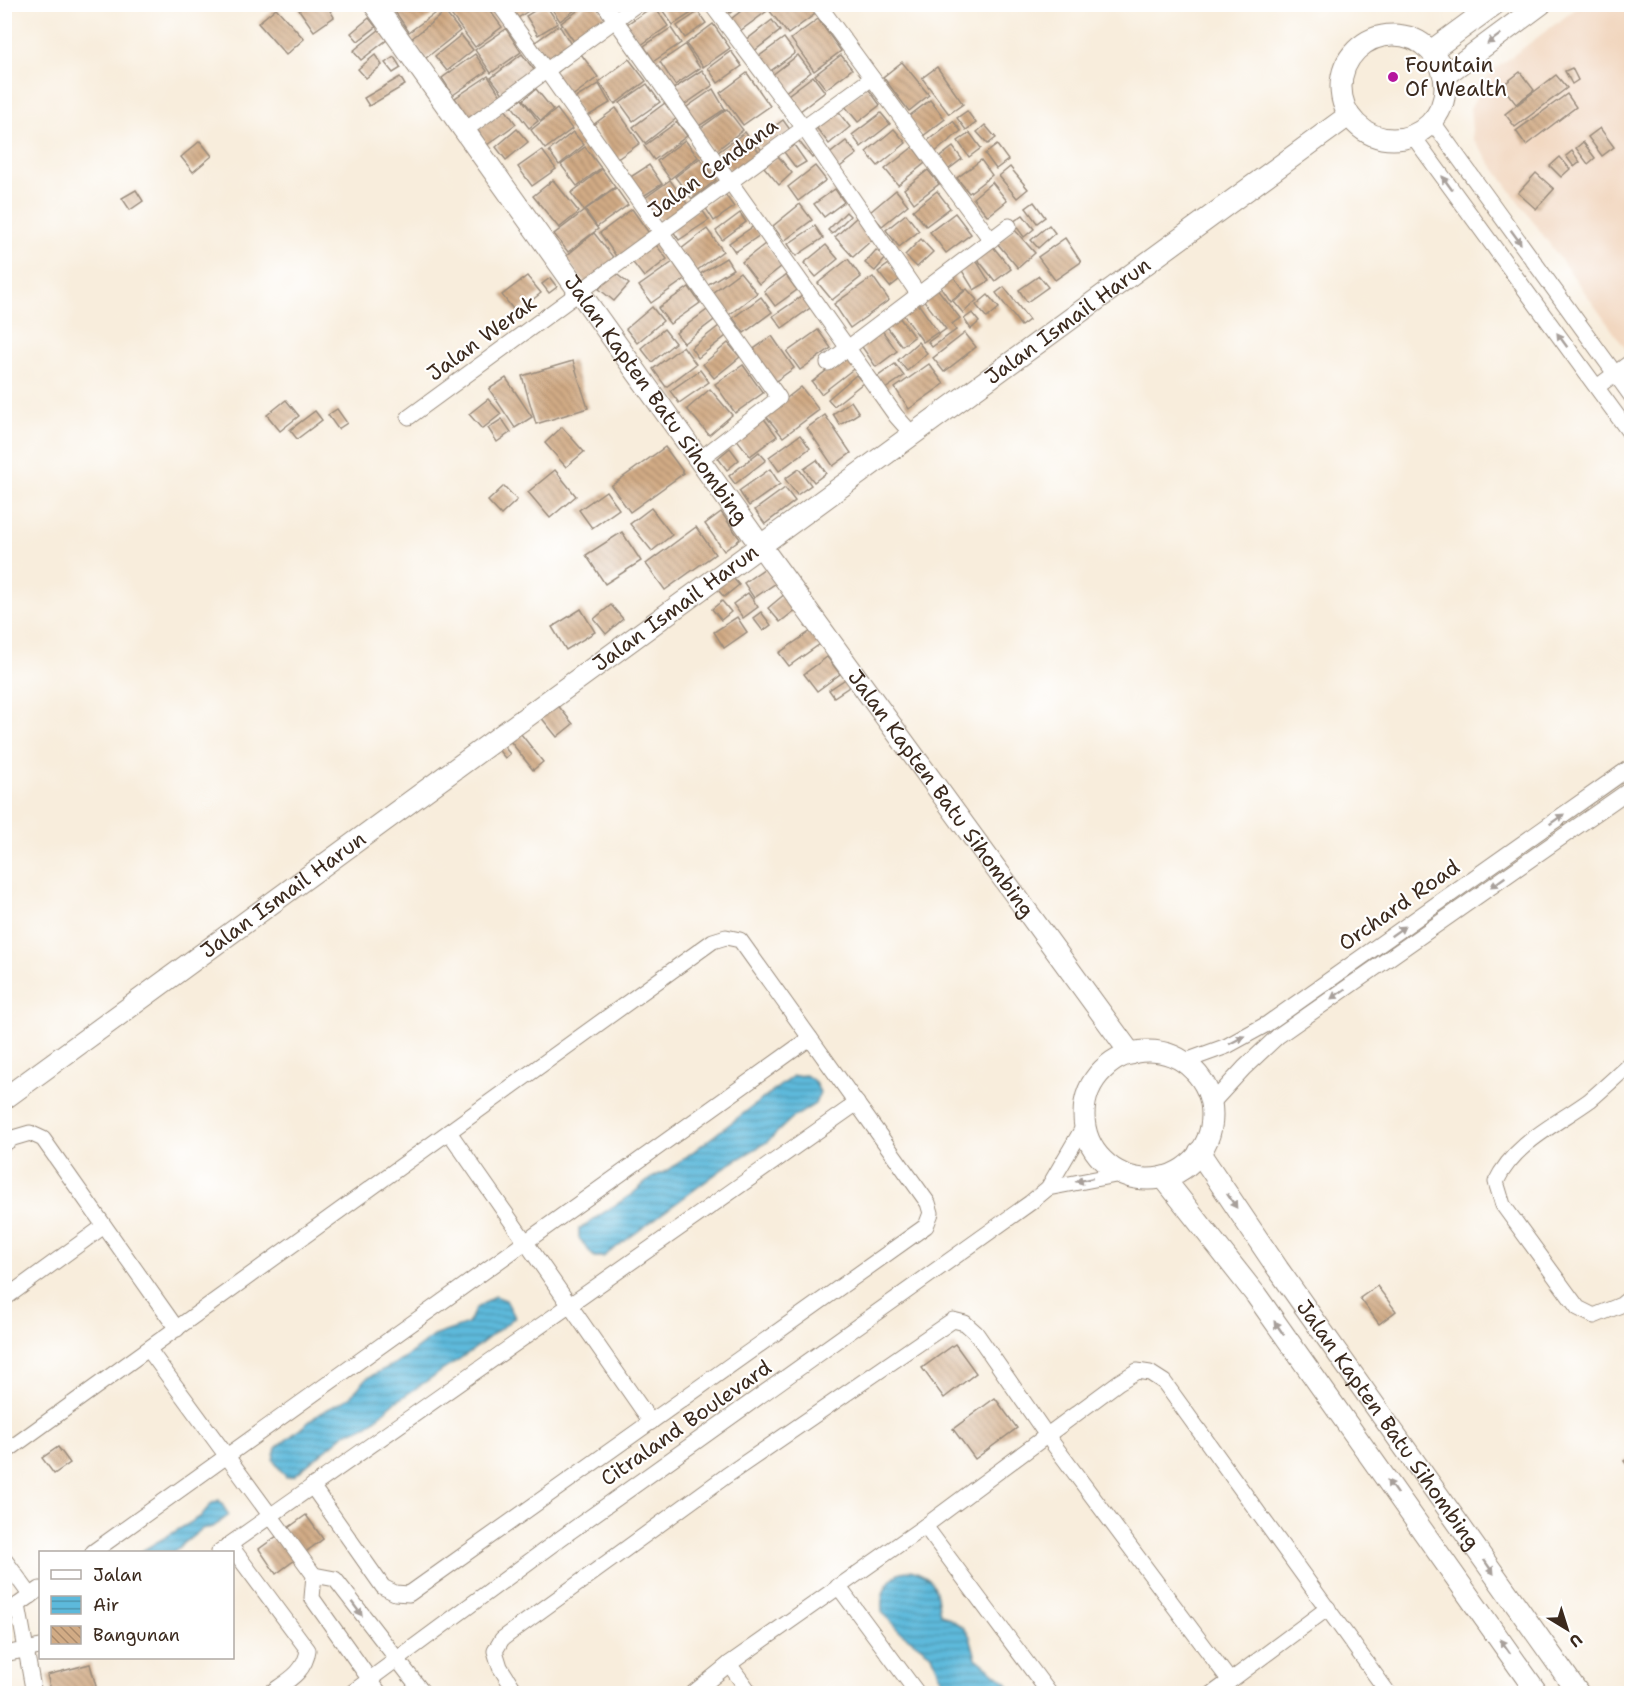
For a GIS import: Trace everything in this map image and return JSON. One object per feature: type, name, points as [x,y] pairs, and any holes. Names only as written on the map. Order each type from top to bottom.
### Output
[{"type":"street","name":"Jalan Kapten Batu Sihombing","points":[[374,4],[760,545],[1131,1054]]},
{"type":"street","points":[[499,4],[779,398],[699,460]]},
{"type":"street","points":[[604,4],[848,348],[912,434]]},
{"type":"street","points":[[464,131],[637,4]]},
{"type":"street","points":[[711,4],[804,128],[919,295]]},
{"type":"street","points":[[818,4],[991,240]]},
{"type":"street","points":[[1431,51],[1495,4]]},
{"type":"street","points":[[1444,76],[1541,4]]},
{"type":"street","points":[[1391,34],[1413,38],[1431,51],[1444,76],[1445,92],[1441,108],[1432,121],[1413,136],[1395,140],[1377,137],[1361,129],[1348,116],[1340,96],[1342,74],[1352,54],[1369,40],[1391,34]]},
{"type":"street","name":"Jalan Cendana","points":[[579,293],[872,78]]},
{"type":"street","name":"Jalan Ismail Harun","points":[[4,1100],[1348,116]]},
{"type":"street","points":[[1432,121],[1632,397]]},
{"type":"street","points":[[1413,136],[1632,436]]},
{"type":"street","points":[[828,363],[1009,226]]},
{"type":"street","name":"Jalan Werak","points":[[409,417],[579,293]]},
{"type":"street","points":[[1597,387],[1632,361]]},
{"type":"street","name":"Orchard Road","points":[[1183,1062],[1227,1046],[1267,1024],[1632,766]]},
{"type":"street","name":"Orchard Road","points":[[1211,1104],[1278,1036],[1632,788]]},
{"type":"street","points":[[4,1453],[712,941],[726,937],[740,940],[928,1203],[931,1213],[926,1226],[409,1594],[395,1593],[383,1587],[312,1486]]},
{"type":"street","points":[[94,1551],[228,1458],[810,1038]]},
{"type":"street","points":[[1158,1052],[1183,1062],[1201,1080],[1211,1104],[1210,1130],[1199,1152],[1183,1168],[1163,1177],[1134,1178],[1121,1174],[1096,1154],[1084,1126],[1087,1095],[1094,1081],[1110,1064],[1131,1054],[1158,1052]]},
{"type":"street","points":[[1632,1062],[1590,1099],[1531,1140],[1504,1165],[1496,1182],[1503,1205],[1578,1308],[1594,1316],[1621,1305],[1632,1296]]},
{"type":"street","points":[[224,1549],[857,1103]]},
{"type":"street","name":"Citraland Boulevard","points":[[350,1694],[561,1538],[922,1278],[991,1232],[1048,1188],[1084,1126]]},
{"type":"street","points":[[449,1132],[651,1422]]},
{"type":"street","points":[[4,1144],[13,1138],[30,1133],[43,1139],[177,1329]]},
{"type":"street","name":"Jalan Kapten Batu Sihombing","points":[[1199,1152],[1278,1269],[1579,1694]]},
{"type":"street","name":"Citraland Boulevard","points":[[1048,1188],[1121,1174]]},
{"type":"street","name":"Jalan Kapten Batu Sihombing","points":[[1163,1177],[1256,1295],[1538,1694]]},
{"type":"street","points":[[4,1299],[104,1226]]},
{"type":"street","points":[[518,1694],[500,1667],[495,1651],[502,1639],[726,1476],[953,1320],[965,1323],[976,1333],[1048,1437],[1230,1682]]},
{"type":"street","points":[[149,1350],[314,1575],[312,1598],[380,1694]]},
{"type":"street","points":[[692,1694],[729,1664],[925,1526],[1137,1371],[1150,1374],[1164,1382],[1389,1694]]},
{"type":"street","points":[[925,1526],[1050,1694]]},
{"type":"street","points":[[4,1559],[36,1593],[4,1615]]},
{"type":"street","points":[[234,1561],[308,1650],[306,1662],[299,1673],[269,1694]]},
{"type":"street","points":[[314,1575],[335,1579],[424,1694]]},
{"type":"street","points":[[838,1586],[918,1694]]},
{"type":"street","points":[[18,1605],[34,1649],[34,1694]]},
{"type":"street","points":[[1212,1694],[1328,1608]]},
{"type":"street","points":[[4,1654],[34,1649]]},
{"type":"street","points":[[729,1664],[752,1694]]},
{"type":"shaded area","points":[[1581,5],[1631,5],[1631,356],[1473,139],[1470,108],[1491,72]]},
{"type":"water","points":[[806,1075],[814,1081],[820,1092],[815,1104],[791,1119],[767,1142],[728,1165],[603,1257],[594,1257],[579,1238],[579,1229],[631,1195],[650,1179],[670,1169],[793,1076]]},
{"type":"water","points":[[495,1296],[506,1300],[515,1317],[473,1350],[394,1403],[368,1425],[346,1433],[294,1476],[286,1477],[273,1460],[276,1448],[319,1414],[349,1398],[367,1378],[402,1360],[433,1336],[468,1324],[476,1308]]},
{"type":"water","points":[[219,1500],[229,1515],[213,1527],[202,1529],[174,1551],[142,1551],[200,1517],[212,1503]]},
{"type":"water","points":[[911,1570],[931,1581],[936,1591],[940,1613],[963,1627],[970,1636],[976,1658],[1006,1682],[1014,1693],[947,1693],[932,1655],[900,1632],[882,1612],[884,1590],[888,1584],[897,1575]]},
{"type":"building","points":[[295,4],[326,4],[334,17],[314,31]]},
{"type":"building","points":[[390,4],[439,4],[442,8],[409,32]]},
{"type":"building","points":[[459,4],[485,4],[502,27],[475,47],[449,12]]},
{"type":"building","points":[[508,4],[538,4],[518,18]]},
{"type":"building","points":[[545,4],[558,23],[538,35],[526,16]]},
{"type":"building","points":[[557,4],[583,4],[560,21],[552,9]]},
{"type":"building","points":[[587,4],[596,4],[607,20],[575,43],[561,23]]},
{"type":"building","points":[[663,4],[696,4],[699,8],[673,25],[660,7]]},
{"type":"building","points":[[724,4],[742,4],[730,13]]},
{"type":"building","points":[[750,4],[762,4],[767,11],[740,31],[731,19]]},
{"type":"building","points":[[765,5],[808,5],[815,14],[788,34]]},
{"type":"building","points":[[654,6],[668,26],[641,45],[627,24]]},
{"type":"building","points":[[276,8],[304,39],[286,55],[258,23]]},
{"type":"building","points":[[445,12],[460,31],[426,58],[411,39]]},
{"type":"building","points":[[698,12],[706,23],[685,38],[677,26]]},
{"type":"building","points":[[369,18],[376,27],[358,41],[351,33]]},
{"type":"building","points":[[818,19],[841,51],[814,71],[791,39]]},
{"type":"building","points":[[772,20],[780,31],[753,52],[745,41]]},
{"type":"building","points":[[713,24],[730,48],[703,67],[686,44]]},
{"type":"building","points":[[559,25],[572,46],[548,63],[534,43]]},
{"type":"building","points":[[671,28],[681,43],[654,61],[644,46]]},
{"type":"building","points":[[380,29],[388,39],[361,60],[353,51]]},
{"type":"building","points":[[506,29],[521,52],[491,73],[475,50]]},
{"type":"building","points":[[461,35],[473,50],[447,71],[435,56]]},
{"type":"building","points":[[784,38],[795,53],[769,72],[758,57]]},
{"type":"building","points":[[685,45],[700,68],[675,85],[660,62]]},
{"type":"building","points":[[731,51],[742,66],[718,83],[708,68]]},
{"type":"building","points":[[475,54],[487,71],[453,95],[442,78]]},
{"type":"building","points":[[522,54],[535,71],[504,95],[491,78]]},
{"type":"building","points":[[581,54],[598,77],[571,97],[554,75]]},
{"type":"building","points":[[375,55],[382,65],[366,78],[358,69]]},
{"type":"building","points":[[798,55],[811,72],[784,93],[771,76]]},
{"type":"building","points":[[841,55],[852,69],[826,89],[815,75]]},
{"type":"building","points":[[394,57],[401,68],[393,73],[385,63]]},
{"type":"building","points":[[629,59],[646,81],[615,104],[599,82]]},
{"type":"building","points":[[902,62],[929,95],[909,111],[883,77]]},
{"type":"building","points":[[937,67],[963,104],[949,114],[922,78]]},
{"type":"building","points":[[1572,68],[1578,80],[1572,84],[1565,71]]},
{"type":"building","points":[[702,70],[713,85],[684,105],[673,89]]},
{"type":"building","points":[[1520,72],[1534,90],[1516,104],[1502,86]]},
{"type":"building","points":[[747,73],[770,106],[743,125],[720,93]]},
{"type":"building","points":[[1556,75],[1567,88],[1515,127],[1505,114]]},
{"type":"building","points":[[488,76],[501,96],[468,118],[455,98]]},
{"type":"building","points":[[813,76],[825,92],[800,111],[788,95]]},
{"type":"building","points":[[400,77],[405,85],[369,106],[364,98]]},
{"type":"building","points":[[599,84],[610,103],[583,119],[572,100]]},
{"type":"building","points":[[647,84],[660,102],[633,121],[620,103]]},
{"type":"building","points":[[867,87],[880,105],[858,122],[844,105]]},
{"type":"building","points":[[536,89],[553,110],[541,121],[523,100]]},
{"type":"building","points":[[713,89],[725,109],[699,126],[687,107]]},
{"type":"building","points":[[1567,94],[1576,107],[1526,145],[1516,131]]},
{"type":"building","points":[[522,99],[538,121],[529,128],[512,106]]},
{"type":"building","points":[[930,100],[945,119],[923,136],[908,117]]},
{"type":"building","points":[[665,103],[677,118],[645,143],[633,127]]},
{"type":"building","points":[[616,108],[640,143],[616,160],[593,125]]},
{"type":"building","points":[[505,109],[516,124],[487,145],[477,129]]},
{"type":"building","points":[[557,109],[572,129],[545,149],[531,130]]},
{"type":"building","points":[[727,109],[743,130],[714,152],[698,130]]},
{"type":"building","points":[[836,109],[850,127],[829,144],[815,126]]},
{"type":"building","points":[[967,111],[976,123],[966,130],[957,118]]},
{"type":"building","points":[[881,113],[890,124],[861,147],[852,135]]},
{"type":"building","points":[[783,120],[791,131],[763,152],[755,141]]},
{"type":"building","points":[[953,121],[961,131],[934,153],[926,142]]},
{"type":"building","points":[[677,122],[687,136],[654,160],[644,146]]},
{"type":"building","points":[[985,125],[996,138],[988,144],[977,132]]},
{"type":"building","points":[[1600,128],[1614,147],[1602,156],[1588,137]]},
{"type":"building","points":[[517,129],[528,142],[506,160],[496,147]]},
{"type":"building","points":[[894,129],[906,143],[878,166],[866,152]]},
{"type":"building","points":[[573,132],[584,145],[559,165],[549,151]]},
{"type":"building","points":[[745,132],[760,153],[733,174],[717,153]]},
{"type":"building","points":[[970,133],[981,148],[969,157],[958,141]]},
{"type":"building","points":[[802,138],[816,156],[812,158],[798,140]]},
{"type":"building","points":[[685,140],[698,157],[670,179],[657,161]]},
{"type":"building","points":[[200,141],[212,156],[193,172],[181,157]]},
{"type":"building","points":[[846,141],[857,154],[837,169],[827,156]]},
{"type":"building","points":[[1583,142],[1595,158],[1588,164],[1576,148]]},
{"type":"building","points":[[794,145],[806,162],[796,168],[784,152]]},
{"type":"building","points":[[997,145],[1008,160],[996,169],[985,154]]},
{"type":"building","points":[[585,147],[601,168],[577,186],[561,165]]},
{"type":"building","points":[[913,147],[925,163],[898,185],[885,169]]},
{"type":"building","points":[[953,147],[962,159],[945,172],[936,160]]},
{"type":"building","points":[[542,150],[556,169],[532,186],[518,167]]},
{"type":"building","points":[[1572,151],[1580,162],[1574,167],[1566,156]]},
{"type":"building","points":[[778,156],[792,173],[779,185],[764,167]]},
{"type":"building","points":[[1560,157],[1570,169],[1561,177],[1550,166]]},
{"type":"building","points":[[700,158],[716,180],[692,199],[675,177]]},
{"type":"building","points":[[981,160],[992,175],[969,193],[957,178]]},
{"type":"building","points":[[649,165],[662,184],[642,197],[629,178]]},
{"type":"building","points":[[815,166],[826,180],[798,201],[788,187]]},
{"type":"building","points":[[1010,167],[1028,189],[1017,198],[999,176]]},
{"type":"building","points":[[602,169],[615,187],[584,210],[571,193]]},
{"type":"building","points":[[928,170],[939,184],[914,203],[904,189]]},
{"type":"building","points":[[1536,173],[1554,189],[1536,209],[1518,193]]},
{"type":"building","points":[[553,180],[579,212],[559,228],[533,196]]},
{"type":"building","points":[[670,180],[688,205],[663,224],[645,198]]},
{"type":"building","points":[[992,182],[1007,201],[988,216],[973,198]]},
{"type":"building","points":[[616,188],[628,205],[597,227],[585,210]]},
{"type":"building","points":[[835,189],[844,202],[824,217],[814,204]]},
{"type":"building","points":[[136,190],[143,201],[130,210],[122,198]]},
{"type":"building","points":[[896,190],[908,205],[882,226],[870,212]]},
{"type":"building","points":[[937,191],[950,208],[926,226],[913,210]]},
{"type":"building","points":[[724,193],[734,207],[714,221],[705,207]]},
{"type":"building","points":[[1034,202],[1045,217],[1037,223],[1026,208]]},
{"type":"building","points":[[800,204],[812,220],[784,241],[773,226]]},
{"type":"building","points":[[700,207],[709,220],[679,240],[671,228]]},
{"type":"building","points":[[632,209],[651,236],[618,259],[600,233]]},
{"type":"building","points":[[584,211],[598,229],[568,252],[554,234]]},
{"type":"building","points":[[846,212],[850,216],[832,234],[828,230]]},
{"type":"building","points":[[740,213],[746,222],[722,240],[716,231]]},
{"type":"building","points":[[955,213],[971,234],[946,253],[930,232]]},
{"type":"building","points":[[906,214],[919,231],[899,247],[886,230]]},
{"type":"building","points":[[1023,215],[1034,229],[1024,237],[1013,222]]},
{"type":"building","points":[[857,217],[875,237],[853,257],[835,237]]},
{"type":"building","points":[[1049,225],[1055,233],[1038,248],[1031,240]]},
{"type":"building","points":[[754,226],[760,235],[735,252],[729,243]]},
{"type":"building","points":[[815,226],[823,238],[796,256],[788,244]]},
{"type":"building","points":[[707,229],[723,251],[692,274],[676,253]]},
{"type":"building","points":[[1014,229],[1035,253],[1018,268],[997,243]]},
{"type":"building","points":[[594,233],[616,261],[586,284],[565,257]]},
{"type":"building","points":[[1065,238],[1081,262],[1055,280],[1038,257]]},
{"type":"building","points":[[921,239],[933,252],[917,267],[905,255]]},
{"type":"building","points":[[653,241],[667,259],[644,277],[630,259]]},
{"type":"building","points":[[990,243],[1011,269],[995,281],[975,256]]},
{"type":"building","points":[[765,244],[782,266],[759,284],[742,262]]},
{"type":"building","points":[[826,245],[838,259],[816,277],[804,263]]},
{"type":"building","points":[[876,250],[886,258],[875,271],[865,263]]},
{"type":"building","points":[[726,258],[733,269],[707,285],[700,274]]},
{"type":"building","points":[[848,259],[861,277],[832,300],[818,283]]},
{"type":"building","points":[[976,260],[989,281],[974,290],[961,269]]},
{"type":"building","points":[[673,262],[685,279],[651,303],[639,286]]},
{"type":"building","points":[[889,264],[900,279],[890,287],[878,272]]},
{"type":"building","points":[[614,272],[629,284],[614,301],[599,289]]},
{"type":"building","points":[[740,272],[757,293],[725,318],[708,296]]},
{"type":"building","points":[[951,273],[964,291],[950,301],[938,283]]},
{"type":"building","points":[[786,275],[797,290],[775,306],[764,291]]},
{"type":"building","points":[[527,276],[541,293],[516,313],[502,295]]},
{"type":"building","points":[[1039,276],[1048,287],[1027,302],[1019,290]]},
{"type":"building","points":[[873,277],[889,300],[850,328],[834,304]]},
{"type":"building","points":[[550,278],[557,287],[549,293],[542,284]]},
{"type":"building","points":[[689,287],[700,303],[670,324],[658,308]]},
{"type":"building","points":[[936,287],[960,318],[952,324],[956,330],[932,347],[928,342],[946,329],[922,298]]},
{"type":"building","points":[[1004,287],[1029,320],[1021,326],[996,293]]},
{"type":"building","points":[[967,289],[977,300],[963,313],[953,301]]},
{"type":"building","points":[[805,294],[813,306],[782,328],[773,316]]},
{"type":"building","points":[[988,295],[999,308],[987,318],[976,305]]},
{"type":"building","points":[[761,297],[772,312],[744,333],[733,318]]},
{"type":"building","points":[[917,302],[938,332],[923,342],[902,313]]},
{"type":"building","points":[[652,307],[663,321],[637,343],[626,329]]},
{"type":"building","points":[[707,310],[714,320],[684,343],[676,333]]},
{"type":"building","points":[[972,313],[979,322],[971,329],[964,319]]},
{"type":"building","points":[[899,317],[914,337],[902,346],[887,327]]},
{"type":"building","points":[[719,326],[726,336],[698,358],[691,348]]},
{"type":"building","points":[[664,329],[675,343],[652,362],[641,348]]},
{"type":"building","points":[[881,329],[897,351],[876,367],[860,344]]},
{"type":"building","points":[[818,330],[831,348],[800,370],[787,352]]},
{"type":"building","points":[[965,333],[976,347],[944,372],[933,358]]},
{"type":"building","points":[[772,336],[794,368],[773,383],[751,351]]},
{"type":"building","points":[[918,342],[927,353],[907,371],[898,360]]},
{"type":"building","points":[[728,343],[740,357],[714,378],[703,364]]},
{"type":"building","points":[[683,346],[696,364],[666,387],[653,369]]},
{"type":"building","points":[[846,355],[856,367],[821,394],[812,382]]},
{"type":"building","points":[[573,361],[588,408],[536,424],[522,376]]},
{"type":"building","points":[[895,364],[904,376],[885,389],[877,377]]},
{"type":"building","points":[[929,364],[944,384],[909,409],[895,388]]},
{"type":"building","points":[[743,365],[763,393],[735,413],[715,384]]},
{"type":"building","points":[[700,370],[709,382],[679,403],[670,391]]},
{"type":"building","points":[[856,375],[863,383],[834,406],[828,399]]},
{"type":"building","points":[[506,378],[532,417],[515,428],[489,389]]},
{"type":"building","points":[[801,387],[819,410],[783,437],[765,415]]},
{"type":"building","points":[[710,389],[732,415],[709,435],[687,409]]},
{"type":"building","points":[[488,399],[501,414],[482,429],[469,414]]},
{"type":"building","points":[[286,400],[299,416],[280,431],[267,415]]},
{"type":"building","points":[[851,401],[859,413],[840,425],[833,414]]},
{"type":"building","points":[[337,409],[347,423],[338,429],[328,415]]},
{"type":"building","points":[[315,411],[322,420],[297,439],[290,430]]},
{"type":"building","points":[[825,415],[851,453],[833,466],[807,428]]},
{"type":"building","points":[[762,416],[777,436],[750,456],[735,437]]},
{"type":"building","points":[[502,419],[511,432],[497,442],[488,428]]},
{"type":"building","points":[[562,427],[584,452],[566,467],[545,443]]},
{"type":"building","points":[[800,435],[810,448],[779,471],[769,457]]},
{"type":"building","points":[[665,447],[684,473],[630,512],[611,486]]},
{"type":"building","points":[[730,448],[739,460],[727,470],[718,458]]},
{"type":"building","points":[[759,452],[766,460],[735,484],[729,476]]},
{"type":"building","points":[[817,460],[826,473],[814,482],[804,469]]},
{"type":"building","points":[[770,469],[780,484],[749,506],[739,491]]},
{"type":"building","points":[[799,469],[811,485],[797,495],[785,479]]},
{"type":"building","points":[[555,470],[576,496],[550,518],[528,492]]},
{"type":"building","points":[[504,486],[517,500],[501,515],[488,501]]},
{"type":"building","points":[[785,488],[795,501],[765,524],[755,510]]},
{"type":"building","points":[[606,491],[619,509],[592,528],[579,510]]},
{"type":"building","points":[[651,508],[672,535],[652,551],[630,524]]},
{"type":"building","points":[[721,512],[740,539],[724,551],[705,524]]},
{"type":"building","points":[[696,527],[715,554],[665,590],[646,564]]},
{"type":"building","points":[[622,532],[641,561],[605,584],[586,555]]},
{"type":"building","points":[[768,566],[779,581],[754,598],[744,583]]},
{"type":"building","points":[[728,572],[739,585],[724,597],[713,584]]},
{"type":"building","points":[[748,593],[758,607],[743,618],[733,604]]},
{"type":"building","points":[[786,593],[798,608],[780,622],[768,608]]},
{"type":"building","points":[[722,601],[731,612],[721,620],[712,609]]},
{"type":"building","points":[[611,605],[623,619],[606,634],[594,619]]},
{"type":"building","points":[[581,609],[595,632],[566,650],[552,627]]},
{"type":"building","points":[[761,612],[771,625],[763,631],[753,618]]},
{"type":"building","points":[[737,617],[747,632],[724,648],[714,632]]},
{"type":"building","points":[[811,631],[820,644],[789,666],[779,653]]},
{"type":"building","points":[[827,657],[840,674],[817,691],[804,674]]},
{"type":"building","points":[[847,678],[852,685],[834,697],[829,690]]},
{"type":"building","points":[[556,703],[573,724],[557,737],[540,716]]},
{"type":"building","points":[[517,729],[543,762],[533,770],[507,737]]},
{"type":"building","points":[[501,743],[510,754],[505,758],[496,747]]},
{"type":"building","points":[[1377,1286],[1396,1311],[1379,1324],[1360,1298]]},
{"type":"building","points":[[955,1344],[976,1373],[944,1398],[922,1368]]},
{"type":"building","points":[[995,1398],[1017,1428],[975,1459],[953,1429]]},
{"type":"building","points":[[58,1447],[70,1463],[54,1474],[42,1458]]},
{"type":"building","points":[[1632,1456],[1632,1472],[1624,1461]]},
{"type":"building","points":[[306,1515],[323,1539],[276,1574],[259,1549]]},
{"type":"building","points":[[90,1664],[98,1694],[52,1694],[47,1675]]},
{"type":"place","name":"Fountain Of Wealth","points":[[1393,77]]}]
